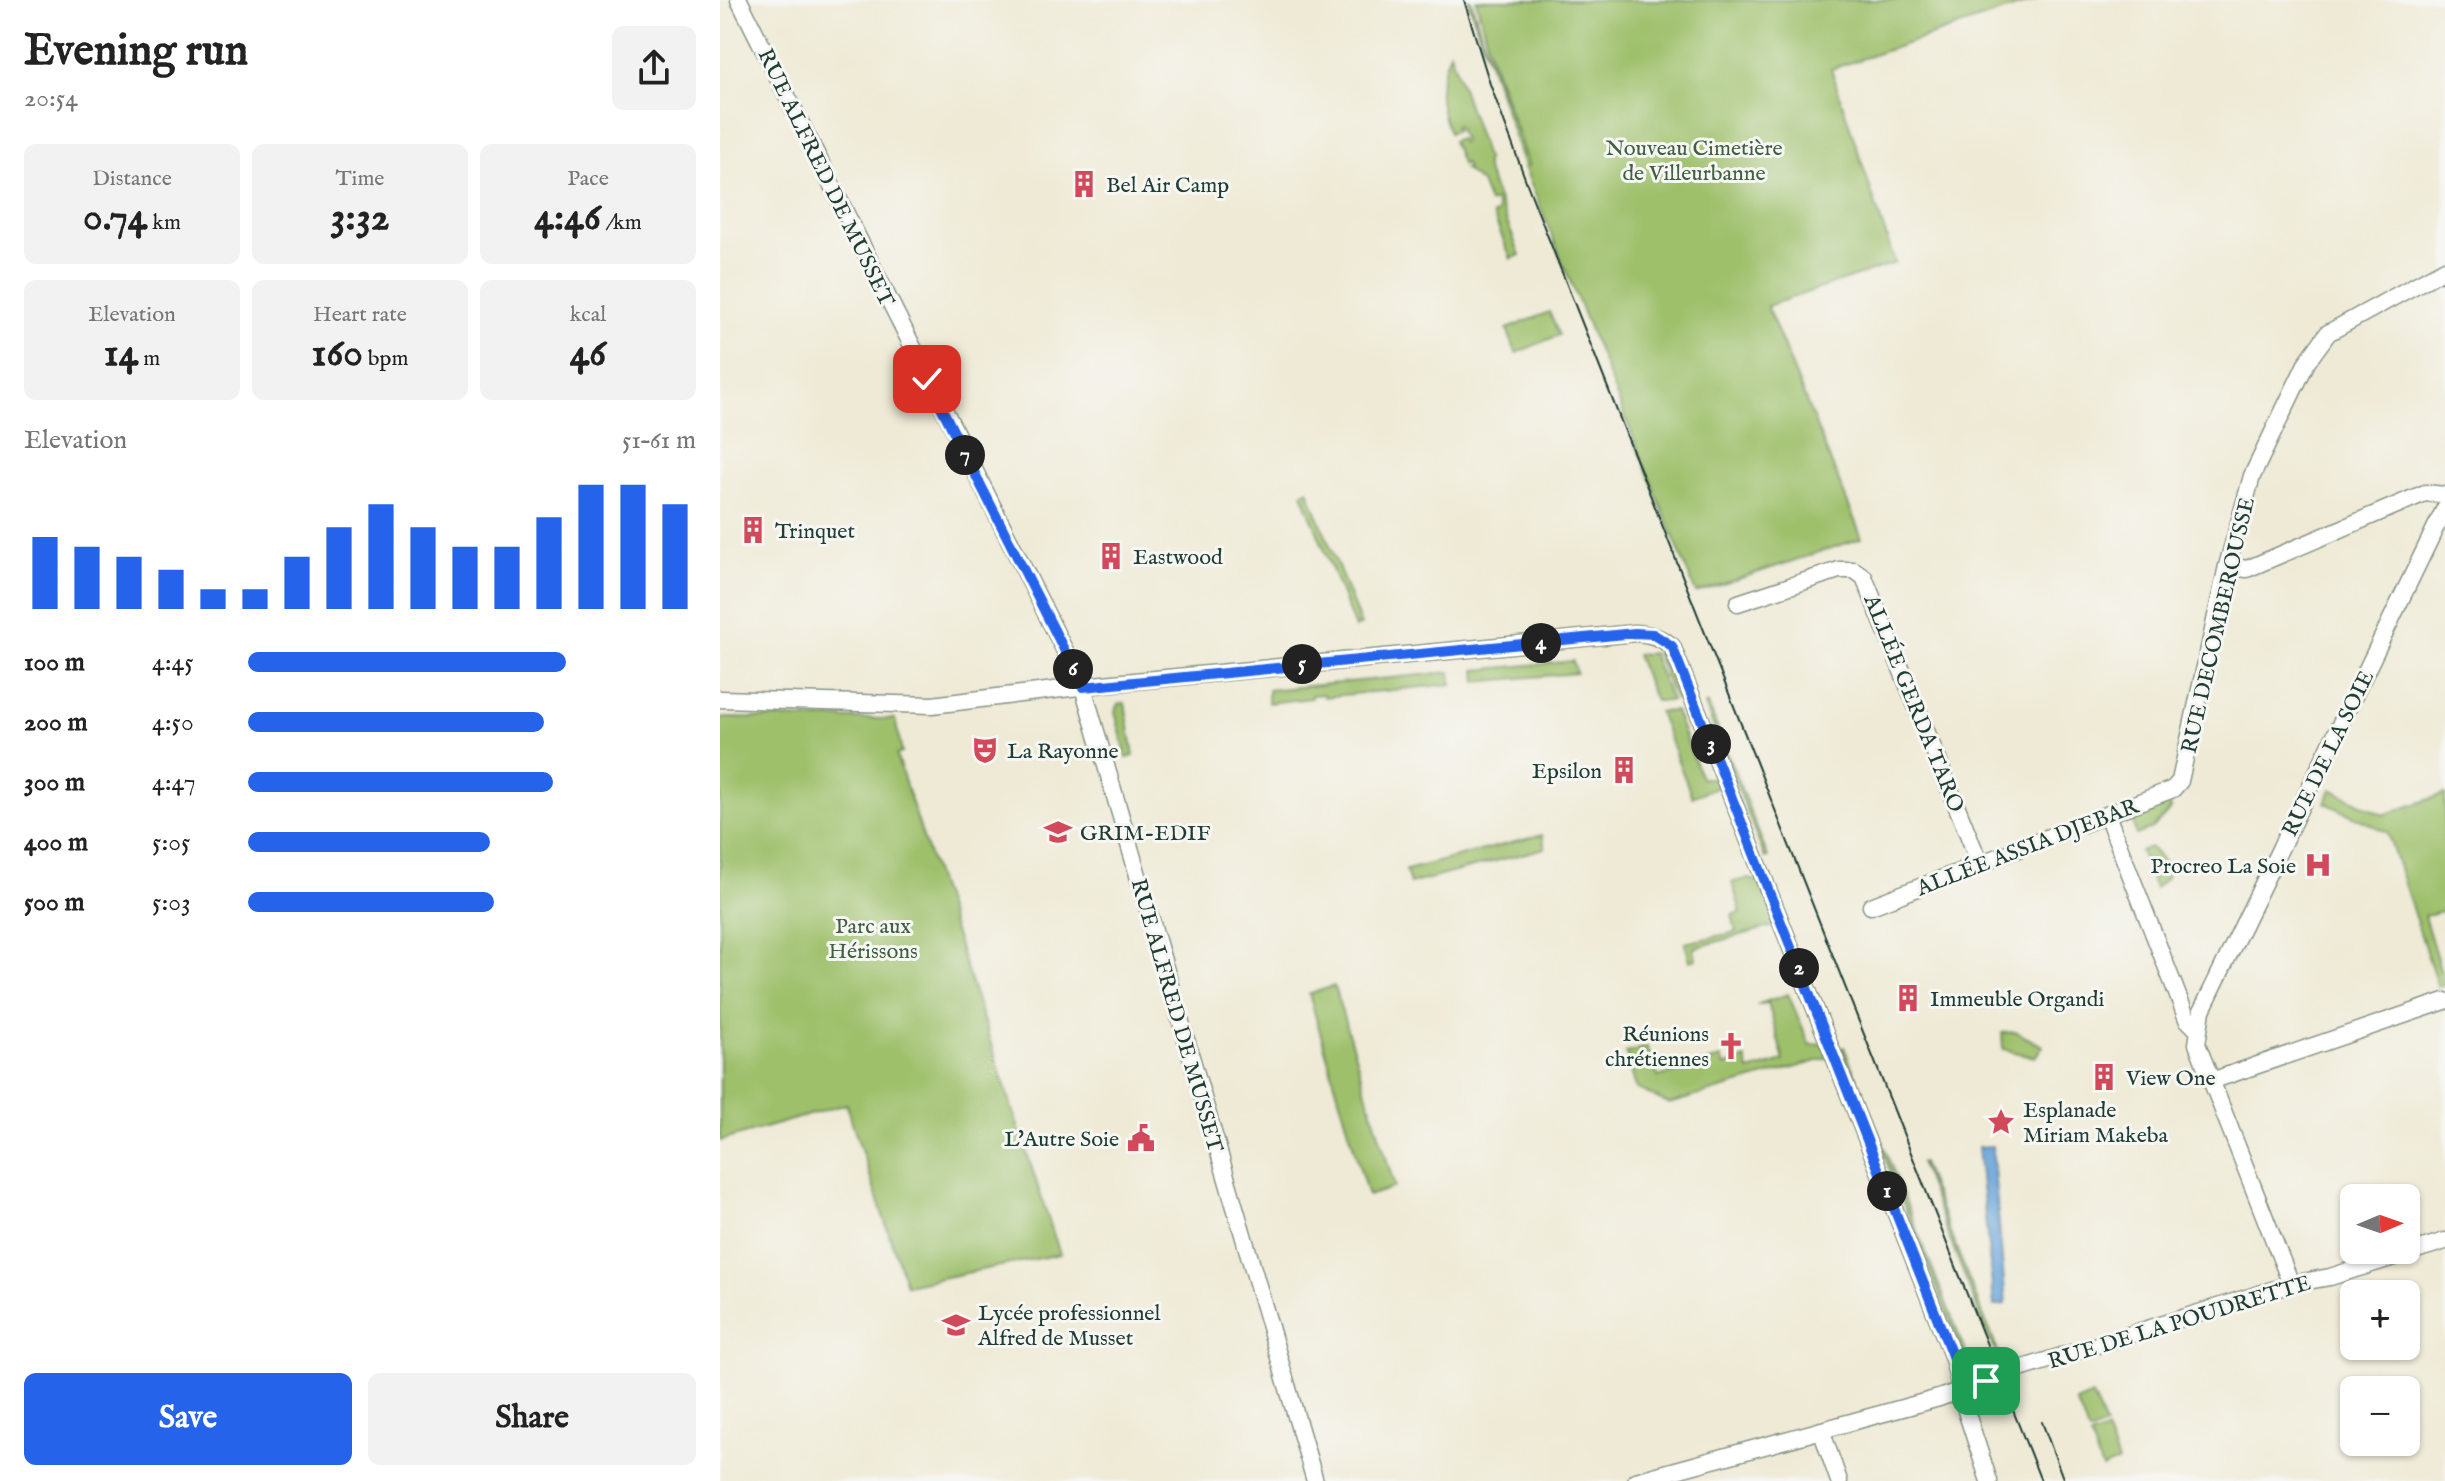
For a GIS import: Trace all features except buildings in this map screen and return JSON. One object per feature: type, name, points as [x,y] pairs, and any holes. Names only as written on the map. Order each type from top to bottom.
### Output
[{"type":"street","name":"RUE ALFRED DE MUSSET","points":[[739,0],[1083,687],[1315,1481]]},
{"type":"street","name":"RUE DECOMBEROUSSE","points":[[2180,781],[2227,566],[2252,476],[2307,362],[2328,333],[2445,269]]},
{"type":"street","points":[[2227,566],[2247,569],[2425,493],[2445,495]]},
{"type":"street","name":"RUE DE LA SOIE","points":[[2197,1037],[2202,1010],[2445,508]]},
{"type":"street","name":"ALLÉE GERDA TARO","points":[[1738,603],[1839,570],[1854,570],[1864,577],[1980,864]]},
{"type":"street","points":[[720,699],[932,705],[1083,687],[1635,633],[1653,634],[1672,646],[1953,1358],[1960,1391],[1989,1481]]},
{"type":"street","name":"ALLÉE ASSIA DJEBAR","points":[[1871,906],[2173,789],[2180,781]]},
{"type":"street","points":[[2107,815],[2187,1019],[2197,1037],[2211,1081],[2291,1284]]},
{"type":"street","points":[[2211,1081],[2445,1001]]},
{"type":"street","name":"RUE DE LA POUDRETTE","points":[[1636,1481],[1960,1391],[2291,1284],[2330,1277],[2445,1241]]},
{"type":"street","points":[[1821,1430],[1839,1481]]},
{"type":"green space","name":"Nouveau Cimetière de Villeurbanne","points":[[1468,0],[1471,0],[1529,167],[1489,50],[1476,0],[2037,0],[1831,69],[1895,263],[1767,306],[1862,538],[1696,593],[1525,169]]},
{"type":"green space","points":[[1450,52],[1486,158],[1486,169],[1520,255],[1511,259],[1493,215],[1498,212],[1495,201],[1489,203],[1481,183],[1464,169],[1467,167],[1465,163],[1462,165],[1452,141],[1459,138],[1461,143],[1464,142],[1457,125],[1454,126],[1456,130],[1449,133],[1445,121],[1440,92]]},
{"type":"green space","points":[[1549,312],[1559,335],[1516,353],[1507,329]]},
{"type":"green space","points":[[1308,490],[1361,625],[1355,628],[1302,493]]},
{"type":"green space","points":[[1656,652],[1666,652],[1687,700],[1675,700]]},
{"type":"green space","points":[[1652,653],[1671,701],[1655,701],[1636,655]]},
{"type":"green space","points":[[1573,661],[1576,673],[1477,682],[1476,670]]},
{"type":"green space","points":[[1451,672],[1452,684],[1324,697],[1324,694],[1311,695],[1311,698],[1268,703],[1268,690]]},
{"type":"green space","points":[[1125,703],[1134,756],[1127,758],[1115,712],[1119,704]]},
{"type":"green space","points":[[1708,704],[1768,857],[1765,858],[1705,705]]},
{"type":"green space","points":[[1675,711],[1701,778],[1719,778],[1721,785],[1692,797],[1659,712]]},
{"type":"green space","name":"Parc aux Hérissons","points":[[720,718],[895,719],[902,753],[896,755],[1060,1254],[906,1285],[846,1104],[720,1141]]},
{"type":"green space","points":[[2331,789],[2383,815],[2445,794],[2445,910],[2424,916],[2445,985],[2438,987],[2387,832],[2326,803]]},
{"type":"green space","points":[[2169,799],[2171,809],[2152,829],[2136,835],[2131,813]]},
{"type":"green space","points":[[1542,835],[1545,848],[1410,884],[1406,870]]},
{"type":"green space","points":[[2150,847],[2167,866],[2166,878],[2155,888],[2140,851]]},
{"type":"green space","points":[[1747,879],[1759,881],[1777,925],[1694,948],[1696,959],[1690,961],[1685,943],[1736,932],[1732,915],[1741,912],[1732,882]]},
{"type":"green space","points":[[1334,986],[1395,1187],[1368,1196],[1309,994]]},
{"type":"green space","points":[[1788,994],[1810,1045],[1824,1044],[1828,1058],[1669,1104],[1636,1088],[1626,1053],[1647,1047],[1658,1077],[1721,1058],[1724,1066],[1746,1059],[1749,1071],[1784,1061],[1768,1003],[1756,1005]]},
{"type":"green space","points":[[2016,1032],[2043,1046],[2035,1057],[2003,1049],[2002,1033]]},
{"type":"green space","points":[[1844,1047],[1966,1353],[1963,1354],[1841,1048]]},
{"type":"green space","points":[[1922,1163],[1999,1354],[1990,1341]]},
{"type":"green space","points":[[2092,1395],[2105,1426],[2089,1433],[2076,1402]]},
{"type":"green space","points":[[2106,1431],[2118,1462],[2102,1469],[2090,1437]]},
{"type":"water","points":[[1992,1146],[2006,1304],[1994,1306],[1978,1147]]},
{"type":"tram line","points":[[1464,0],[1490,84],[1529,189],[2041,1481]]},
{"type":"tram line","points":[[2042,1422],[2064,1481]]},
{"type":"place","name":"Bel Air Camp","points":[[1084,184]]},
{"type":"place","name":"Trinquet","points":[[753,530]]},
{"type":"place","name":"Eastwood","points":[[1111,556]]},
{"type":"place","name":"La Rayonne","points":[[985,750]]},
{"type":"place","name":"Epsilon","points":[[1624,770]]},
{"type":"place","name":"GRIM-EDIF","points":[[1058,832]]},
{"type":"place","name":"Procreo La Soie","points":[[2318,865]]},
{"type":"place","name":"Immeuble Organdi","points":[[1908,998]]},
{"type":"place","name":"Réunions chrétiennes","points":[[1731,1046]]},
{"type":"place","name":"View One","points":[[2104,1077]]},
{"type":"place","name":"Esplanade Miriam Makeba","points":[[2001,1122]]},
{"type":"place","name":"L'Autre Soie","points":[[1141,1138]]},
{"type":"place","name":"Lycée professionnel Alfred de Musset","points":[[956,1325]]},
{"type":"route","points":[[927,379],[1083,687],[1635,633],[1653,634],[1672,646],[1953,1358],[1960,1391],[1986,1381]]}]
